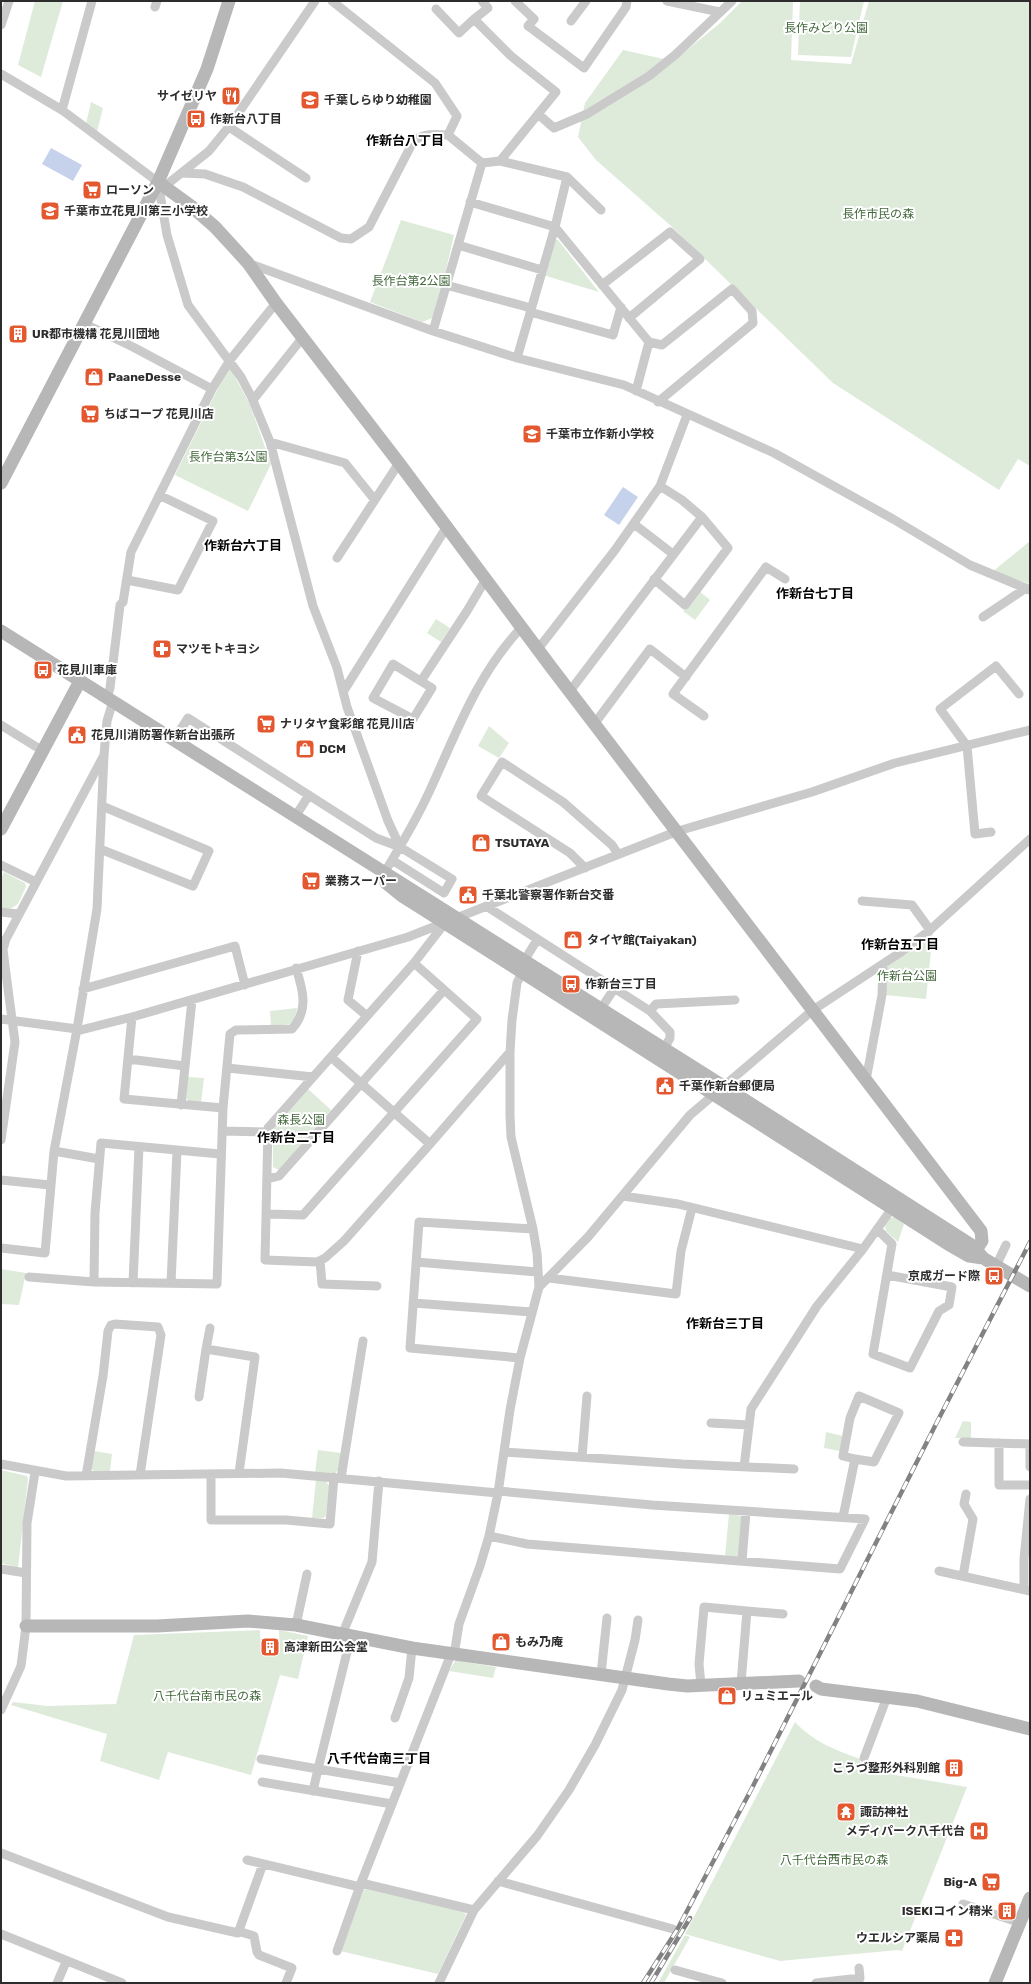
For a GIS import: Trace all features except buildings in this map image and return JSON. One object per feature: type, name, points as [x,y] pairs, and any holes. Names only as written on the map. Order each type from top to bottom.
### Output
[{"type":"street","points":[[1,25],[9,1]]},
{"type":"street","points":[[62,110],[92,1]]},
{"type":"street","points":[[1,482],[83,323],[162,184],[207,69],[228,1]]},
{"type":"street","points":[[162,184],[182,173],[208,150],[229,127],[314,1]]},
{"type":"street","points":[[332,1],[435,83],[457,116],[448,135]]},
{"type":"street","points":[[436,9],[460,33],[488,8],[482,1]]},
{"type":"street","points":[[515,1],[534,19],[528,26],[584,68],[626,7],[627,1]]},
{"type":"street","points":[[571,21],[586,1]]},
{"type":"street","points":[[667,1],[720,12]]},
{"type":"street","points":[[538,114],[554,128],[587,114],[649,76],[675,55],[732,1]]},
{"type":"street","points":[[474,19],[511,56],[556,92],[500,160]]},
{"type":"street","points":[[2,75],[62,110],[162,184],[215,227],[248,263],[276,303],[399,463],[446,528],[981,1231],[982,1239],[980,1254]]},
{"type":"street","points":[[229,127],[306,178]]},
{"type":"street","points":[[182,173],[205,174],[243,187],[340,238],[351,238],[369,227],[413,142],[418,138],[429,134],[448,135],[482,163],[500,160],[567,177],[601,210]]},
{"type":"street","points":[[433,331],[482,163]]},
{"type":"street","points":[[517,358],[555,227],[567,177]]},
{"type":"street","points":[[162,184],[167,236],[188,305],[230,360],[253,400],[270,442],[313,606],[337,668],[343,692],[388,821],[400,848]]},
{"type":"street","points":[[470,202],[555,227],[649,342],[662,345],[732,289],[752,311],[753,322],[658,402]]},
{"type":"street","points":[[602,285],[670,232],[700,259],[629,318]]},
{"type":"street","points":[[458,245],[542,270]]},
{"type":"street","points":[[248,263],[433,331],[517,358],[624,385],[658,402],[774,453],[893,519],[970,565],[1028,589]]},
{"type":"street","points":[[446,285],[613,335],[621,307]]},
{"type":"street","points":[[1,1248],[45,1253],[54,1151],[77,1030],[97,909],[104,755],[110,688],[120,605],[124,602],[131,552],[212,389],[230,360],[276,303]]},
{"type":"street","points":[[83,323],[133,346],[212,389]]},
{"type":"street","points":[[253,400],[302,337]]},
{"type":"street","points":[[636,391],[649,342]]},
{"type":"street","points":[[538,649],[634,524],[660,486],[687,415]]},
{"type":"street","points":[[270,442],[345,463],[374,499]]},
{"type":"street","points":[[338,558],[374,499],[399,463]]},
{"type":"street","points":[[654,579],[685,605],[728,548],[702,517],[682,500],[660,486]]},
{"type":"street","points":[[127,580],[178,590],[213,521],[159,495]]},
{"type":"street","points":[[570,691],[702,517]]},
{"type":"street","points":[[634,524],[673,554]]},
{"type":"street","points":[[343,692],[446,528]]},
{"type":"street","points":[[704,716],[673,694],[766,567],[785,579]]},
{"type":"street","points":[[421,681],[486,579]]},
{"type":"street","points":[[983,617],[1028,589]]},
{"type":"street","points":[[382,876],[400,848],[431,789],[473,694],[509,640],[522,627]]},
{"type":"street","points":[[1,631],[356,856],[382,876],[402,896],[445,924],[523,966]]},
{"type":"street","points":[[595,723],[650,649],[686,676]]},
{"type":"street","points":[[393,664],[421,681],[432,688],[413,719],[372,698],[393,664]]},
{"type":"street","points":[[991,832],[975,834],[967,746],[940,709],[996,666],[1019,694]]},
{"type":"street","points":[[1,829],[80,680]]},
{"type":"street","points":[[174,740],[188,718],[376,838],[400,848],[452,879],[444,893],[392,860]]},
{"type":"street","points":[[1,725],[43,751]]},
{"type":"street","points":[[1,1019],[77,1030],[132,1017],[245,985],[296,968],[408,937],[458,919],[486,906],[678,831],[826,788],[895,763],[1030,730]]},
{"type":"street","points":[[1,1140],[6,1073],[15,1042],[13,1020],[3,965],[3,949],[18,914],[104,755]]},
{"type":"street","points":[[584,868],[570,853],[482,796],[502,762],[563,802],[612,845],[618,854]]},
{"type":"street","points":[[295,817],[309,795]]},
{"type":"street","points":[[100,849],[193,886],[209,851],[102,806]]},
{"type":"street","points":[[539,1287],[588,1237],[690,1115],[813,1010],[883,964],[930,930],[1030,839]]},
{"type":"street","points":[[1,864],[36,882]]},
{"type":"street","points":[[382,876],[458,919],[523,966],[896,1203],[974,1246],[980,1254],[996,1266],[1030,1286]]},
{"type":"street","points":[[862,900],[912,905],[930,930]]},
{"type":"street","points":[[486,906],[650,1012],[670,1032],[670,1038],[664,1048]]},
{"type":"street","points":[[1,912],[18,914]]},
{"type":"street","points":[[445,924],[414,963],[268,1128],[265,1260],[320,1261],[326,1258],[344,1241],[510,1052]]},
{"type":"street","points":[[337,1951],[360,1885],[452,1654],[459,1624],[480,1566],[489,1536],[498,1492],[520,1358],[539,1287],[537,1253],[533,1229],[511,1137],[510,1052],[517,983],[523,966],[537,940]]},
{"type":"street","points":[[83,989],[234,946],[245,985]]},
{"type":"street","points":[[358,951],[348,1000],[366,1016]]},
{"type":"street","points":[[267,1214],[303,1215],[477,1019],[414,963]]},
{"type":"street","points":[[866,1080],[882,995],[883,964]]},
{"type":"street","points":[[29,1277],[94,1282],[217,1284],[220,1154],[230,1034],[236,1030],[292,1029],[299,1021],[304,994],[296,968]]},
{"type":"street","points":[[598,1014],[614,989]]},
{"type":"street","points":[[268,1179],[279,1176],[444,990]]},
{"type":"street","points":[[181,1105],[192,1000]]},
{"type":"street","points":[[650,1012],[656,1004],[735,1000]]},
{"type":"street","points":[[598,1014],[664,1048],[718,1090]]},
{"type":"street","points":[[132,1017],[124,1099],[223,1108]]},
{"type":"street","points":[[331,1057],[430,1144]]},
{"type":"street","points":[[128,1059],[185,1066]]},
{"type":"street","points":[[226,1068],[313,1077]]},
{"type":"street","points":[[222,1131],[268,1132]]},
{"type":"street","points":[[94,1282],[95,1213],[101,1143],[220,1154]]},
{"type":"street","points":[[133,1283],[139,1146]]},
{"type":"street","points":[[54,1151],[99,1160]]},
{"type":"street","points":[[171,1283],[178,1151]]},
{"type":"street","points":[[1,1180],[50,1185]]},
{"type":"street","points":[[623,1196],[751,1220],[863,1249]]},
{"type":"street","points":[[744,1466],[751,1409],[817,1306],[863,1249],[896,1203]]},
{"type":"street","points":[[549,1278],[676,1294],[681,1251],[692,1208]]},
{"type":"street","points":[[520,1358],[410,1348],[419,1222],[533,1229]]},
{"type":"street","points":[[877,1229],[892,1244],[872,1354],[910,1368],[939,1311],[949,1305],[952,1287],[887,1275]]},
{"type":"street","points":[[996,1266],[1006,1245]]},
{"type":"street","points":[[320,1261],[322,1284],[376,1286]]},
{"type":"street","points":[[416,1262],[537,1272]]},
{"type":"street","points":[[413,1302],[532,1312]]},
{"type":"street","points":[[86,1476],[103,1376],[108,1330],[111,1325],[115,1324],[158,1327],[161,1335],[140,1475]]},
{"type":"street","points":[[200,1397],[210,1328]]},
{"type":"street","points":[[211,1474],[211,1520],[286,1520],[330,1524],[363,1342]]},
{"type":"street","points":[[206,1349],[255,1357],[238,1473]]},
{"type":"street","points":[[582,1457],[587,1396]]},
{"type":"street","points":[[859,1396],[899,1413],[874,1462],[855,1459],[843,1456],[850,1418],[859,1396]]},
{"type":"street","points":[[711,1423],[749,1425]]},
{"type":"street","points":[[963,1442],[1030,1444],[1030,1467]]},
{"type":"street","points":[[999,1443],[999,1485],[1030,1485]]},
{"type":"street","points":[[504,1452],[794,1469]]},
{"type":"street","points":[[843,1517],[855,1459]]},
{"type":"street","points":[[1,1464],[35,1472],[66,1476],[281,1473],[591,1500],[728,1508],[746,1512],[865,1519],[840,1569],[527,1544],[489,1536]]},
{"type":"street","points":[[1,1710],[21,1666],[26,1626],[27,1523],[35,1472]]},
{"type":"street","points":[[314,1791],[347,1636],[372,1562],[379,1481]]},
{"type":"street","points":[[963,1576],[973,1519],[964,1504],[966,1494]]},
{"type":"street","points":[[939,1571],[1027,1590],[1024,1560],[1030,1499]]},
{"type":"street","points":[[742,1561],[746,1512]]},
{"type":"street","points":[[1,1569],[26,1573]]},
{"type":"street","points":[[296,1625],[306,1574]]},
{"type":"street","points":[[701,1685],[699,1664],[704,1607],[783,1614]]},
{"type":"street","points":[[741,1683],[747,1611]]},
{"type":"street","points":[[601,1674],[607,1618]]},
{"type":"street","points":[[439,1983],[474,1910],[537,1836],[569,1790],[602,1732],[622,1690],[626,1678],[638,1620]]},
{"type":"street","points":[[26,1626],[157,1626],[248,1621],[296,1625],[412,1648],[680,1685],[799,1681]]},
{"type":"street","points":[[395,1718],[409,1678],[412,1648]]},
{"type":"street","points":[[816,1686],[821,1689],[917,1701],[1030,1729]]},
{"type":"street","points":[[864,1758],[887,1697]]},
{"type":"street","points":[[261,1759],[400,1783]]},
{"type":"street","points":[[262,1782],[392,1804]]},
{"type":"street","points":[[1,1853],[168,1917],[254,1936],[257,1952],[261,1956],[292,1968],[286,1983]]},
{"type":"street","points":[[247,1860],[474,1910]]},
{"type":"street","points":[[238,1932],[264,1864]]},
{"type":"street","points":[[498,1881],[673,1929]]},
{"type":"street","points":[[995,1983],[1030,1898]]},
{"type":"street","points":[[963,1904],[1021,1923]]},
{"type":"street","points":[[1,1934],[66,1962],[122,1983]]},
{"type":"street","points":[[58,1983],[66,1962]]},
{"type":"street","points":[[816,1983],[859,1981],[859,1968]]},
{"type":"street","points":[[675,1970],[722,1983]]},
{"type":"green space","points":[[35,1],[63,1],[41,77],[18,65]]},
{"type":"green space","name":"長作市民の森","points":[[742,1],[793,1],[791,60],[851,64],[869,1],[1030,1],[1030,466],[1018,459],[999,490],[833,383],[671,226],[596,160],[578,137],[585,103],[623,50],[673,61],[719,24]]},
{"type":"green space","name":"長作みどり公園","points":[[800,1],[864,1],[851,57],[798,55]]},
{"type":"green space","points":[[91,102],[103,108],[97,132],[86,124]]},
{"type":"green space","name":"長作台第2公園","points":[[401,220],[454,235],[435,317],[422,322],[370,302]]},
{"type":"green space","points":[[554,240],[558,240],[599,292],[543,275]]},
{"type":"green space","name":"長作台第3公園","points":[[231,369],[250,405],[271,464],[248,511],[175,475],[227,370]]},
{"type":"green space","points":[[1030,541],[1030,584],[991,573]]},
{"type":"green space","points":[[698,590],[710,600],[695,620],[683,611]]},
{"type":"green space","points":[[436,619],[450,628],[441,642],[427,633]]},
{"type":"green space","points":[[489,726],[509,743],[499,758],[478,746]]},
{"type":"green space","points":[[4,872],[25,883],[26,887],[18,904],[12,908],[1,908],[1,879]]},
{"type":"green space","name":"作新台公園","points":[[933,932],[926,999],[885,995],[887,967]]},
{"type":"green space","points":[[297,1008],[294,1019],[290,1024],[271,1025],[270,1011]]},
{"type":"green space","points":[[188,1077],[204,1078],[201,1103],[189,1102],[186,1098]]},
{"type":"green space","name":"森長公園","points":[[307,1088],[331,1110],[279,1170],[273,1167],[273,1131],[276,1124]]},
{"type":"green space","points":[[895,1217],[904,1224],[898,1242],[886,1231],[885,1226],[889,1218]]},
{"type":"green space","points":[[1,1269],[26,1273],[19,1305],[1,1304]]},
{"type":"green space","points":[[963,1421],[971,1422],[971,1438],[955,1438]]},
{"type":"green space","points":[[826,1432],[843,1436],[840,1451],[824,1448]]},
{"type":"green space","points":[[318,1450],[341,1453],[338,1470],[334,1474],[315,1473]]},
{"type":"green space","points":[[94,1451],[112,1454],[110,1471],[95,1472],[90,1468]]},
{"type":"green space","points":[[1,1470],[27,1476],[28,1479],[18,1568],[1,1563]]},
{"type":"green space","points":[[316,1480],[326,1481],[329,1486],[326,1516],[323,1518],[312,1518]]},
{"type":"green space","points":[[729,1514],[741,1516],[742,1518],[739,1555],[737,1557],[725,1556]]},
{"type":"green space","name":"八千代台南市民の森","points":[[260,1630],[261,1654],[280,1653],[279,1630],[308,1636],[298,1679],[280,1675],[251,1775],[168,1752],[159,1780],[100,1761],[107,1734],[11,1705],[13,1702],[47,1706],[116,1704],[134,1635]]},
{"type":"green space","points":[[455,1661],[496,1667],[493,1678],[449,1671]]},
{"type":"green space","name":"八千代台西市民の森","points":[[795,1722],[818,1740],[860,1759],[860,1769],[967,1787],[902,1951],[898,1950],[780,1961],[685,1934]]},
{"type":"green space","points":[[367,1889],[464,1912],[466,1915],[438,1974],[340,1951],[362,1890]]},
{"type":"green space","points":[[685,1935],[690,1937],[664,1983],[658,1983]]},
{"type":"water","points":[[51,148],[82,165],[73,181],[42,164]]},
{"type":"water","points":[[623,487],[638,497],[619,525],[604,515]]},
{"type":"railway","points":[[643,1983],[677,1930],[752,1788],[1030,1242]]},
{"type":"railway","points":[[651,1983],[690,1918]]},
{"type":"place","name":"サイゼリヤ","points":[[231,96]]},
{"type":"place","name":"千葉しらゆり幼稚園","points":[[310,100]]},
{"type":"place","name":"作新台八丁目","points":[[196,119]]},
{"type":"place","name":"ローソン","points":[[92,190]]},
{"type":"place","name":"千葉市立花見川第三小学校","points":[[50,211]]},
{"type":"place","name":"UR都市機構 花見川団地","points":[[18,334]]},
{"type":"place","name":"PaaneDesse","points":[[94,377]]},
{"type":"place","name":"ちばコープ 花見川店","points":[[90,414]]},
{"type":"place","name":"千葉市立作新小学校","points":[[532,434]]},
{"type":"place","name":"マツモトキヨシ","points":[[162,649]]},
{"type":"place","name":"花見川車庫","points":[[43,670]]},
{"type":"place","name":"ナリタヤ食彩館 花見川店","points":[[266,724]]},
{"type":"place","name":"花見川消防署作新台出張所","points":[[77,735]]},
{"type":"place","name":"DCM","points":[[305,749]]},
{"type":"place","name":"TSUTAYA","points":[[481,843]]},
{"type":"place","name":"業務スーパー","points":[[311,881]]},
{"type":"place","name":"千葉北警察署作新台交番","points":[[468,895]]},
{"type":"place","name":"タイヤ館(Taiyakan)","points":[[573,940]]},
{"type":"place","name":"作新台三丁目","points":[[571,984]]},
{"type":"place","name":"千葉作新台郵便局","points":[[665,1086]]},
{"type":"place","name":"京成ガード際","points":[[994,1276]]},
{"type":"place","name":"もみ乃庵","points":[[501,1642]]},
{"type":"place","name":"高津新田公会堂","points":[[270,1647]]},
{"type":"place","name":"リュミエール","points":[[727,1696]]},
{"type":"place","name":"こうづ整形外科別館","points":[[954,1768]]},
{"type":"place","name":"諏訪神社","points":[[846,1812]]},
{"type":"place","name":"メディパーク八千代台","points":[[979,1831]]},
{"type":"place","name":"Big-A","points":[[991,1882]]},
{"type":"place","name":"ISEKIコイン精米","points":[[1007,1911]]},
{"type":"place","name":"ウエルシア薬局","points":[[954,1938]]},
{"type":"district","name":"作新台八丁目","points":[[405,140]]},
{"type":"district","name":"作新台六丁目","points":[[243,545]]},
{"type":"district","name":"作新台七丁目","points":[[815,593]]},
{"type":"district","name":"作新台五丁目","points":[[900,944]]},
{"type":"district","name":"作新台二丁目","points":[[296,1137]]},
{"type":"district","name":"作新台三丁目","points":[[725,1323]]},
{"type":"district","name":"八千代台南三丁目","points":[[379,1758]]}]
